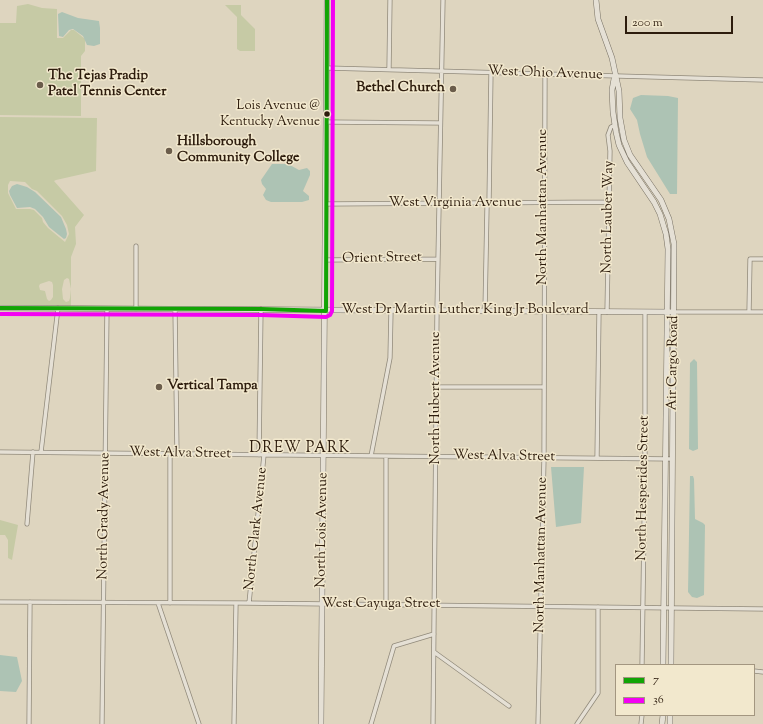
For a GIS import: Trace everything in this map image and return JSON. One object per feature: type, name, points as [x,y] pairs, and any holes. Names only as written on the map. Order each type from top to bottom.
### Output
[{"type":"street","name":"North Lois Avenue","points":[[321,724],[328,0]]},
{"type":"street","points":[[389,69],[390,0]]},
{"type":"street","name":"North Hubert Avenue","points":[[433,724],[437,311],[443,0]]},
{"type":"street","name":"Air Cargo Road","points":[[596,0],[598,19],[612,58],[619,91],[622,130],[627,148],[630,155],[661,200],[672,231],[675,258],[671,664]]},
{"type":"street","name":"West Ohio Avenue","points":[[327,68],[763,80]]},
{"type":"street","points":[[485,311],[487,207],[489,203],[491,72]]},
{"type":"street","name":"North Manhattan Avenue","points":[[538,724],[544,458],[545,74]]},
{"type":"street","name":"Air Cargo Road","points":[[615,76],[612,90],[614,125],[623,155],[631,170],[654,202],[660,214],[668,249],[663,664]]},
{"type":"street","points":[[326,122],[440,122]]},
{"type":"street","name":"North Lauber Way","points":[[607,312],[610,151],[608,135],[611,127],[614,125]]},
{"type":"street","name":"West Virginia Avenue","points":[[326,204],[609,202]]},
{"type":"street","points":[[136,246],[136,309]]},
{"type":"street","name":"Orient Street","points":[[326,260],[438,259]]},
{"type":"street","points":[[749,312],[750,259],[763,259]]},
{"type":"street","name":"West Dr Martin Luther King Jr Boulevard","points":[[0,308],[261,309],[326,311],[763,312]]},
{"type":"street","points":[[41,452],[58,308]]},
{"type":"street","name":"North Grady Avenue","points":[[102,724],[107,309]]},
{"type":"street","points":[[175,309],[177,454]]},
{"type":"street","name":"North Clark Avenue","points":[[259,455],[261,309]]},
{"type":"street","points":[[371,456],[390,358],[391,311]]},
{"type":"street","points":[[597,458],[599,312]]},
{"type":"street","name":"North Hesperides Street","points":[[642,664],[645,459],[645,312]]},
{"type":"street","points":[[437,387],[544,387]]},
{"type":"street","name":"West Alva Street","points":[[0,452],[672,459]]},
{"type":"street","points":[[27,524],[33,452]]},
{"type":"street","points":[[170,454],[170,603]]},
{"type":"street","name":"North Clark Avenue","points":[[249,603],[264,455]]},
{"type":"street","points":[[386,457],[386,605]]},
{"type":"street","name":"West Cayuga Street","points":[[0,602],[236,602],[763,609]]},
{"type":"street","points":[[29,724],[30,602]]},
{"type":"street","name":"North Clark Avenue","points":[[234,724],[236,602]]},
{"type":"street","points":[[158,603],[199,724]]},
{"type":"street","points":[[577,724],[598,693],[598,607]]},
{"type":"street","points":[[371,724],[394,646],[434,634]]},
{"type":"street","points":[[434,652],[509,706]]},
{"type":"green space","name":"The Tejas Pradip Patel Tennis Center","points":[[28,4],[42,8],[57,9],[57,38],[63,38],[71,30],[74,30],[85,39],[85,51],[81,56],[81,116],[0,115],[0,23],[16,23],[17,6]]},
{"type":"green space","points":[[225,5],[241,5],[241,15],[255,29],[255,51],[240,51],[237,49],[237,17]]},
{"type":"green space","points":[[0,117],[97,118],[96,171],[54,181],[84,215],[75,227],[76,244],[71,257],[71,289],[71,306],[0,306]],"holes":[[[10,181],[25,182],[32,189],[37,191],[62,216],[67,225],[69,234],[65,242],[48,228],[43,222],[42,218],[34,210],[16,209],[8,193],[8,185]],[[67,278],[69,279],[71,289],[69,301],[66,302],[63,299],[62,289],[64,280]],[[49,281],[52,282],[53,297],[51,300],[49,301],[47,299],[45,291],[40,290],[40,284]]]},
{"type":"green space","points":[[0,520],[18,525],[12,560],[8,558],[8,540],[5,535],[0,535]]},
{"type":"shaded area","points":[[62,12],[78,18],[99,21],[100,44],[94,46],[87,45],[83,36],[73,29],[69,30],[63,37],[59,36],[58,14]]},
{"type":"shaded area","points":[[641,95],[678,98],[677,194],[670,194],[647,157],[637,120],[630,109],[633,98]]},
{"type":"shaded area","points":[[272,164],[288,164],[299,170],[307,168],[310,171],[310,175],[303,191],[309,196],[309,200],[302,202],[271,202],[266,200],[263,195],[266,189],[261,180]]},
{"type":"shaded area","points":[[17,184],[27,187],[35,192],[61,217],[66,229],[66,238],[64,239],[49,227],[43,217],[35,209],[30,207],[17,208],[9,191],[12,186]]},
{"type":"shaded area","points":[[694,359],[697,362],[698,449],[693,451],[689,449],[690,363]]},
{"type":"shaded area","points":[[551,467],[584,467],[581,523],[556,527]]},
{"type":"shaded area","points":[[690,476],[693,476],[694,479],[695,519],[705,525],[704,595],[697,598],[692,597],[688,592]]},
{"type":"shaded area","points":[[0,655],[17,657],[22,681],[16,692],[0,691]]},
{"type":"transit line","name":"7","points":[[0,308],[261,309],[326,311],[327,0]]},
{"type":"transit line","name":"36","points":[[0,314],[261,315],[326,317],[330,315],[332,311],[333,0]]},
{"type":"place","name":"The Tejas Pradip Patel Tennis Center","points":[[40,85]]},
{"type":"place","name":"Bethel Church","points":[[453,89]]},
{"type":"place","name":"Lois Avenue @ Kentucky Avenue","points":[[327,114]]},
{"type":"place","name":"Hillsborough Community College","points":[[169,151]]},
{"type":"place","name":"Vertical Tampa","points":[[159,387]]},
{"type":"district","name":"DREW PARK","points":[[300,449]]}]
